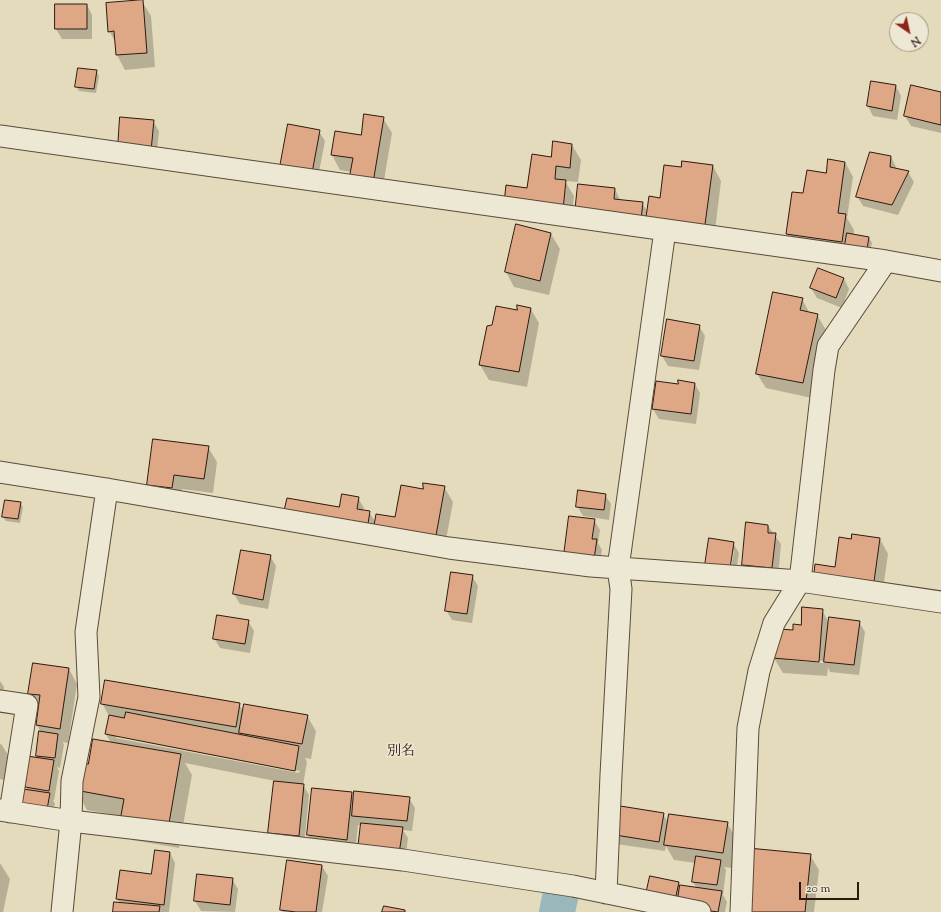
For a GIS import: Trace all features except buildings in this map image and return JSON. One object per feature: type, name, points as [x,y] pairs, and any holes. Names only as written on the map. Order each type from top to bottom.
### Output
[{"type":"street","points":[[0,136],[886,261],[941,271]]},
{"type":"street","points":[[606,893],[621,589],[618,568],[665,230]]},
{"type":"street","points":[[741,912],[748,728],[759,671],[774,623],[800,581],[828,346],[886,261]]},
{"type":"street","points":[[0,472],[449,548],[591,566],[800,581],[941,602]]},
{"type":"street","points":[[62,912],[71,821],[72,781],[89,697],[86,632],[107,489]]},
{"type":"street","points":[[0,701],[27,705],[5,811],[71,821],[403,860],[573,886],[700,912]]},
{"type":"waterway","points":[[557,912],[560,898]]},
{"type":"district","name":"別名","points":[[401,753]]}]
